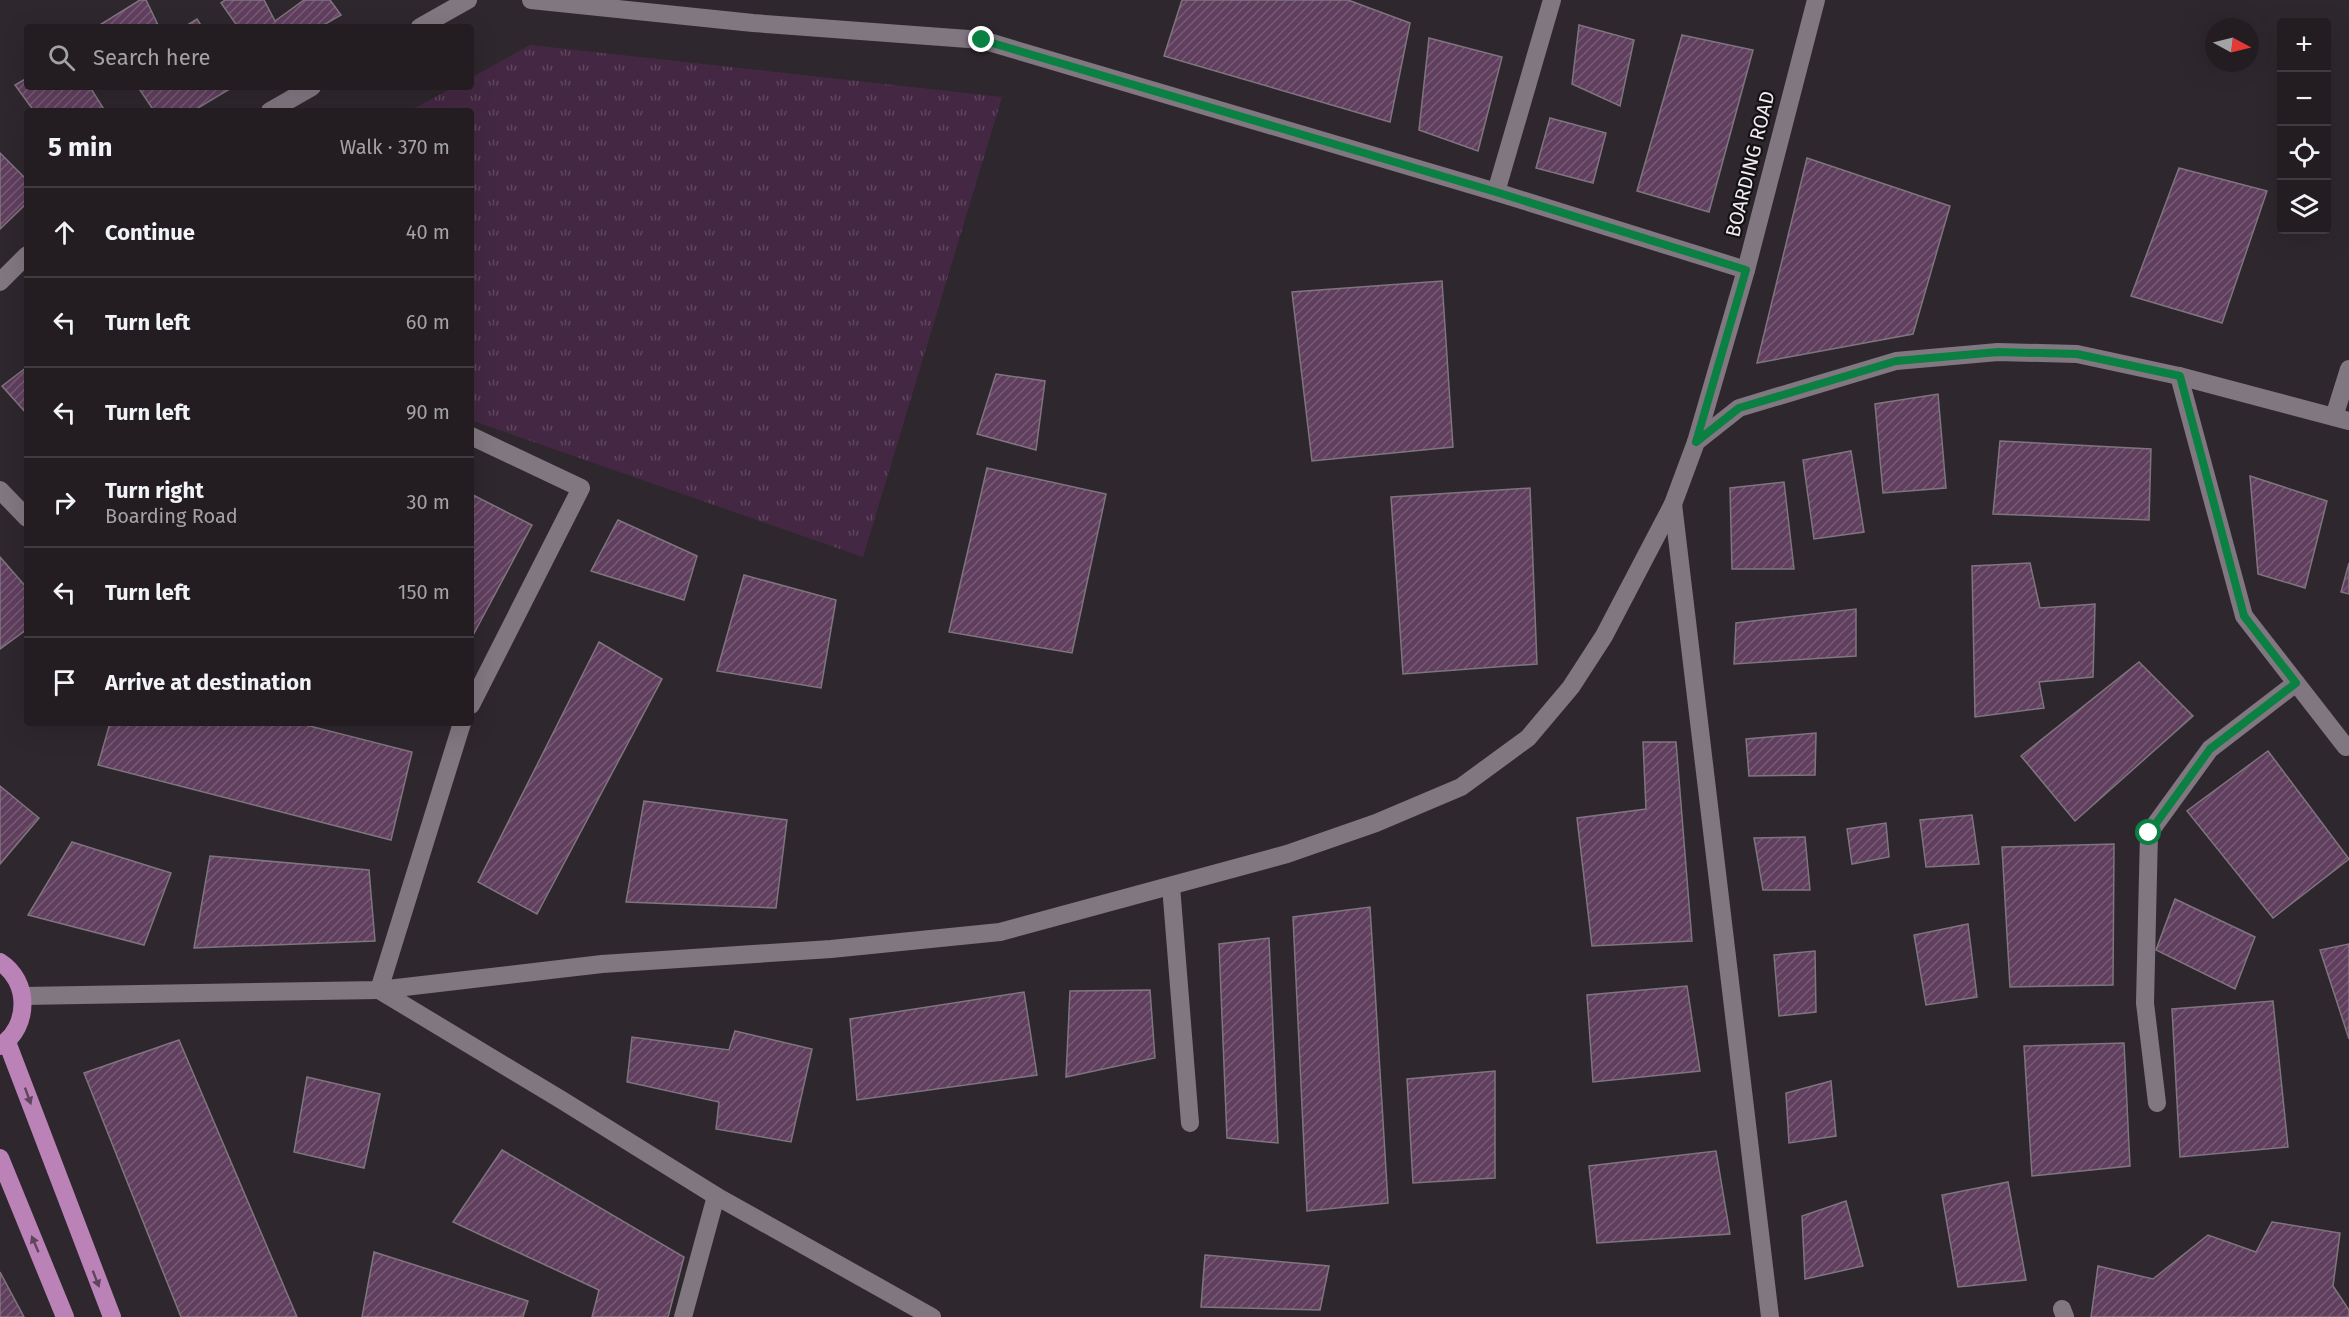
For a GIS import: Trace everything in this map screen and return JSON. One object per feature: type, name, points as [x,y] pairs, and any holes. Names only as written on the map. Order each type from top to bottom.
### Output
[{"type":"main road","points":[[0,962],[17,979],[23,996],[23,1012],[18,1028],[4,1044],[112,1317]]},
{"type":"main road","points":[[0,1158],[65,1317]]},
{"type":"street","points":[[425,24],[468,0]]},
{"type":"street","points":[[531,0],[753,23],[982,40],[1496,192],[1746,270]]},
{"type":"street","points":[[1496,192],[1552,0]]},
{"type":"street","name":"BOARDING ROAD","points":[[23,996],[379,990],[602,963],[831,949],[1000,932],[1287,854],[1376,823],[1461,787],[1528,738],[1571,687],[1604,636],[1673,504],[1696,442],[1746,270],[1816,0]]},
{"type":"street","points":[[275,108],[307,90]]},
{"type":"street","points":[[0,282],[24,258]]},
{"type":"street","points":[[1696,442],[1739,408],[1896,361],[1998,352],[2077,354],[2180,376],[2342,419],[2349,369]]},
{"type":"street","points":[[2180,376],[2244,616],[2346,747]]},
{"type":"street","points":[[474,437],[581,488],[474,699]]},
{"type":"street","points":[[0,489],[24,515]]},
{"type":"street","points":[[1673,504],[1770,1317]]},
{"type":"street","points":[[2157,1103],[2145,1003],[2149,833],[2210,749],[2296,683]]},
{"type":"street","points":[[461,726],[379,990],[716,1196],[932,1317]]},
{"type":"street","points":[[1171,886],[1190,1123]]},
{"type":"street","points":[[683,1317],[716,1196]]},
{"type":"green space","points":[[530,45],[1002,97],[863,557],[474,421],[474,108],[415,108],[448,90],[474,90],[474,76]]},
{"type":"building","points":[[140,0],[146,0],[158,24],[101,24]]},
{"type":"building","points":[[225,0],[264,0],[275,21],[304,0],[330,0],[341,15],[325,24],[236,24],[221,3]]},
{"type":"building","points":[[1182,0],[1348,0],[1410,23],[1390,122],[1164,56]]},
{"type":"building","points":[[197,19],[200,24],[189,24]]},
{"type":"building","points":[[1579,25],[1634,40],[1620,106],[1572,84]]},
{"type":"building","points":[[1682,35],[1753,50],[1709,212],[1637,191]]},
{"type":"building","points":[[1429,38],[1502,57],[1478,151],[1419,130]]},
{"type":"building","points":[[24,80],[24,90],[92,90],[103,108],[32,108],[15,85]]},
{"type":"building","points":[[140,90],[228,90],[198,108],[152,108]]},
{"type":"building","points":[[1550,118],[1606,133],[1593,183],[1536,168]]},
{"type":"building","points":[[0,153],[24,177],[24,206],[0,229]]},
{"type":"building","points":[[1807,158],[1950,206],[1913,334],[1757,363]]},
{"type":"building","points":[[2179,168],[2267,191],[2222,323],[2131,296]]},
{"type":"building","points":[[1442,281],[1453,447],[1312,461],[1292,292]]},
{"type":"building","points":[[24,369],[24,411],[2,386]]},
{"type":"building","points":[[996,374],[1045,381],[1036,450],[977,434]]},
{"type":"building","points":[[1938,394],[1946,488],[1883,493],[1875,404]]},
{"type":"building","points":[[2000,441],[2151,449],[2149,520],[1993,514]]},
{"type":"building","points":[[1851,451],[1864,532],[1814,539],[1803,460]]},
{"type":"building","points":[[987,468],[1106,494],[1072,653],[949,632]]},
{"type":"building","points":[[2250,476],[2327,501],[2305,588],[2258,574]]},
{"type":"building","points":[[1784,482],[1794,569],[1732,569],[1730,488]]},
{"type":"building","points":[[1530,488],[1537,664],[1403,674],[1391,497]]},
{"type":"building","points":[[474,496],[532,525],[474,633]]},
{"type":"building","points":[[618,520],[697,556],[684,600],[591,571]]},
{"type":"building","points":[[0,557],[24,585],[24,631],[0,649]]},
{"type":"building","points":[[2030,563],[2040,608],[2095,604],[2093,677],[2039,682],[2044,708],[1975,717],[1972,566]]},
{"type":"building","points":[[2349,563],[2349,594],[2341,592]]},
{"type":"building","points":[[744,575],[836,600],[821,688],[717,671]]},
{"type":"building","points":[[1856,609],[1856,656],[1734,664],[1736,623]]},
{"type":"building","points":[[599,642],[662,679],[537,914],[478,882]]},
{"type":"building","points":[[2139,662],[2193,716],[2075,821],[2021,756]]},
{"type":"building","points":[[109,726],[310,726],[412,752],[391,840],[98,765]]},
{"type":"building","points":[[1816,733],[1815,775],[1749,776],[1746,739]]},
{"type":"building","points":[[1643,742],[1676,742],[1692,941],[1592,946],[1577,818],[1646,809]]},
{"type":"building","points":[[2268,751],[2349,859],[2273,918],[2187,811]]},
{"type":"building","points":[[0,786],[39,818],[0,864]]},
{"type":"building","points":[[644,801],[787,820],[776,908],[626,902]]},
{"type":"building","points":[[1972,815],[1979,864],[1926,867],[1920,820]]},
{"type":"building","points":[[1886,823],[1889,857],[1852,864],[1847,829]]},
{"type":"building","points":[[1805,837],[1810,890],[1763,890],[1754,838]]},
{"type":"building","points":[[72,842],[171,873],[144,945],[28,915]]},
{"type":"building","points":[[2114,844],[2113,985],[2010,987],[2002,847]]},
{"type":"building","points":[[210,856],[369,870],[375,941],[194,948]]},
{"type":"building","points":[[2175,899],[2255,937],[2235,989],[2156,950]]},
{"type":"building","points":[[1370,907],[1388,1203],[1307,1211],[1293,917]]},
{"type":"building","points":[[1968,924],[1977,997],[1926,1005],[1914,935]]},
{"type":"building","points":[[1269,938],[1278,1143],[1227,1138],[1219,944]]},
{"type":"building","points":[[2349,944],[2349,1039],[2320,950]]},
{"type":"building","points":[[1815,951],[1816,1012],[1779,1016],[1774,955]]},
{"type":"building","points":[[1687,986],[1700,1071],[1593,1082],[1587,995]]},
{"type":"building","points":[[1150,990],[1155,1058],[1066,1077],[1070,991]]},
{"type":"building","points":[[1024,992],[1037,1075],[857,1100],[850,1019]]},
{"type":"building","points":[[2273,1001],[2288,1147],[2180,1157],[2172,1009]]},
{"type":"building","points":[[735,1031],[812,1049],[791,1142],[716,1129],[719,1102],[627,1082],[632,1037],[729,1050]]},
{"type":"building","points":[[179,1040],[297,1317],[181,1317],[84,1073]]},
{"type":"building","points":[[2124,1043],[2130,1166],[2032,1176],[2024,1046]]},
{"type":"building","points":[[1495,1071],[1495,1178],[1413,1183],[1407,1079]]},
{"type":"building","points":[[307,1077],[380,1094],[364,1168],[294,1152]]},
{"type":"building","points":[[1831,1081],[1836,1136],[1789,1143],[1786,1093]]},
{"type":"building","points":[[502,1150],[684,1257],[668,1317],[592,1317],[599,1290],[453,1222]]},
{"type":"building","points":[[1716,1151],[1730,1234],[1597,1243],[1589,1166]]},
{"type":"building","points":[[2008,1182],[2026,1280],[1958,1287],[1942,1195]]},
{"type":"building","points":[[1846,1201],[1863,1266],[1805,1279],[1802,1216]]},
{"type":"building","points":[[2272,1222],[2340,1233],[2333,1286],[2349,1310],[2349,1317],[2091,1317],[2098,1266],[2153,1279],[2208,1235],[2256,1252]]},
{"type":"building","points":[[374,1252],[528,1301],[523,1317],[362,1317]]},
{"type":"building","points":[[1205,1255],[1329,1266],[1320,1310],[1201,1307]]},
{"type":"building","points":[[0,1272],[24,1317],[0,1317]]},
{"type":"route","points":[[982,40],[1496,192],[1746,270],[1696,442],[1739,408],[1896,361],[1998,352],[2077,354],[2180,376],[2244,616],[2296,683],[2210,749],[2149,833]]}]
